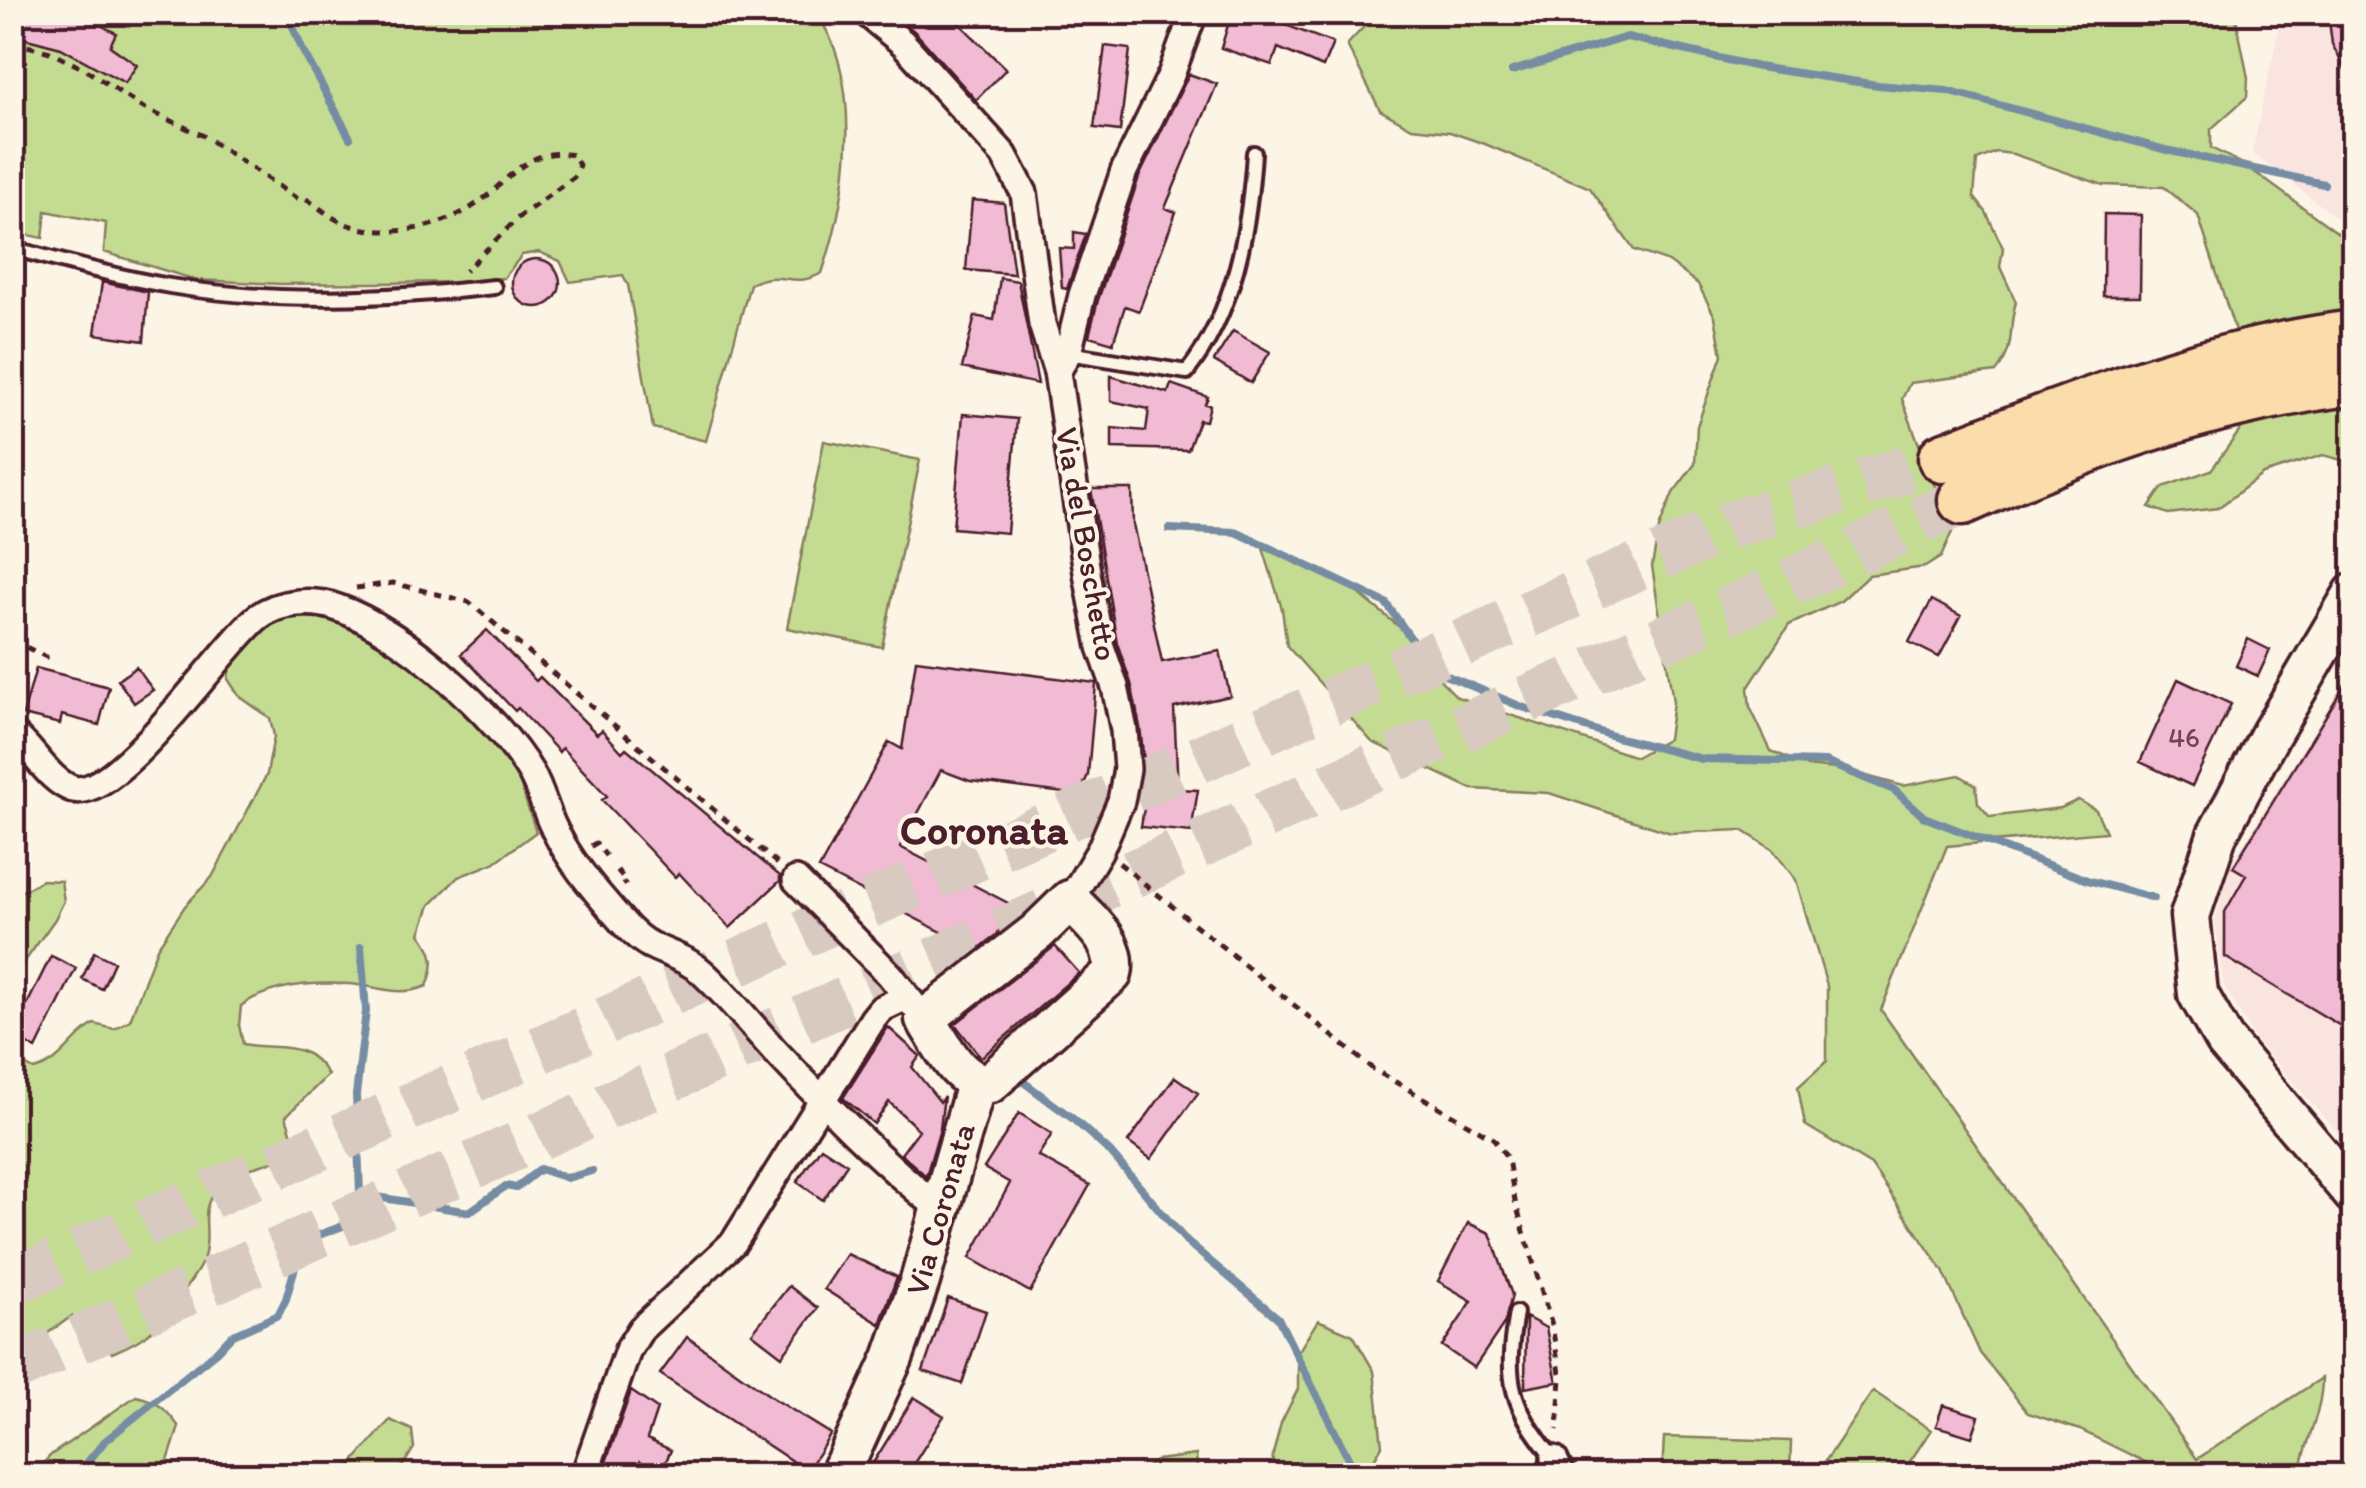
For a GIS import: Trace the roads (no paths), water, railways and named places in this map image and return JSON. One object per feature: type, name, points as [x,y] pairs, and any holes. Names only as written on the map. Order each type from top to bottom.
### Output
[{"type":"highway","points":[[1962,500],[2060,456],[2157,401],[2270,349],[2354,334]]},
{"type":"highway","points":[[1943,458],[2157,401],[2256,395],[2354,380]]},
{"type":"street","points":[[865,12],[916,57],[1004,155],[1024,193],[1042,324],[1062,363]]},
{"type":"street","name":"Via del Boschetto","points":[[916,1008],[1038,932],[1070,900],[1100,850],[1121,801],[1127,769],[1124,730],[1091,596],[1062,363],[1104,224],[1124,171],[1171,75],[1194,12]]},
{"type":"street","points":[[2354,593],[2270,735],[2217,835],[2190,916],[2198,994],[2224,1040],[2354,1195]]},
{"type":"street","points":[[12,733],[62,783],[81,790],[93,787],[110,776],[173,714],[258,617],[283,606],[316,603],[361,618],[422,658],[496,726],[529,770],[568,854],[605,902],[646,943],[700,970],[822,1101],[900,1176],[940,1208]]},
{"type":"street","points":[[796,880],[890,975],[965,1076],[976,1084]]},
{"type":"street","name":"Via Coronata","points":[[839,1476],[894,1358],[920,1282],[976,1084],[990,1083],[1112,974],[1112,946],[1070,900]]},
{"type":"street","points":[[584,1476],[628,1350],[641,1329],[734,1242],[881,1009],[916,1008]]},
{"type":"lane","points":[[1062,363],[1187,372],[1204,352],[1244,244],[1254,153]]},
{"type":"lane","points":[[12,248],[172,286],[277,296],[435,294],[494,287]]},
{"type":"lane","points":[[1516,1312],[1509,1350],[1516,1403],[1558,1468]]},
{"type":"waterway","points":[[287,12],[302,49],[350,138]]},
{"type":"waterway","points":[[1512,71],[1627,37],[1758,67],[1947,91],[2166,150],[2324,184]]},
{"type":"waterway","points":[[1169,529],[1236,532],[1386,603],[1433,670],[1522,707],[1702,759],[1825,762],[1894,790],[1924,817],[2087,880],[2154,898]]},
{"type":"waterway","points":[[361,947],[366,1011],[356,1095],[361,1217]]},
{"type":"waterway","points":[[1014,1075],[1110,1152],[1187,1242],[1278,1318],[1357,1476]]},
{"type":"waterway","points":[[76,1476],[105,1441],[231,1336],[278,1315],[301,1246],[311,1238],[361,1219],[377,1197],[469,1212],[506,1186],[516,1188],[540,1169],[567,1178],[592,1171]]},
{"type":"tunnel","points":[[12,1282],[1731,525],[1943,458]]},
{"type":"tunnel","points":[[12,1369],[1777,589],[1963,500]]},
{"type":"district","name":"Coronata","points":[[984,829]]}]
